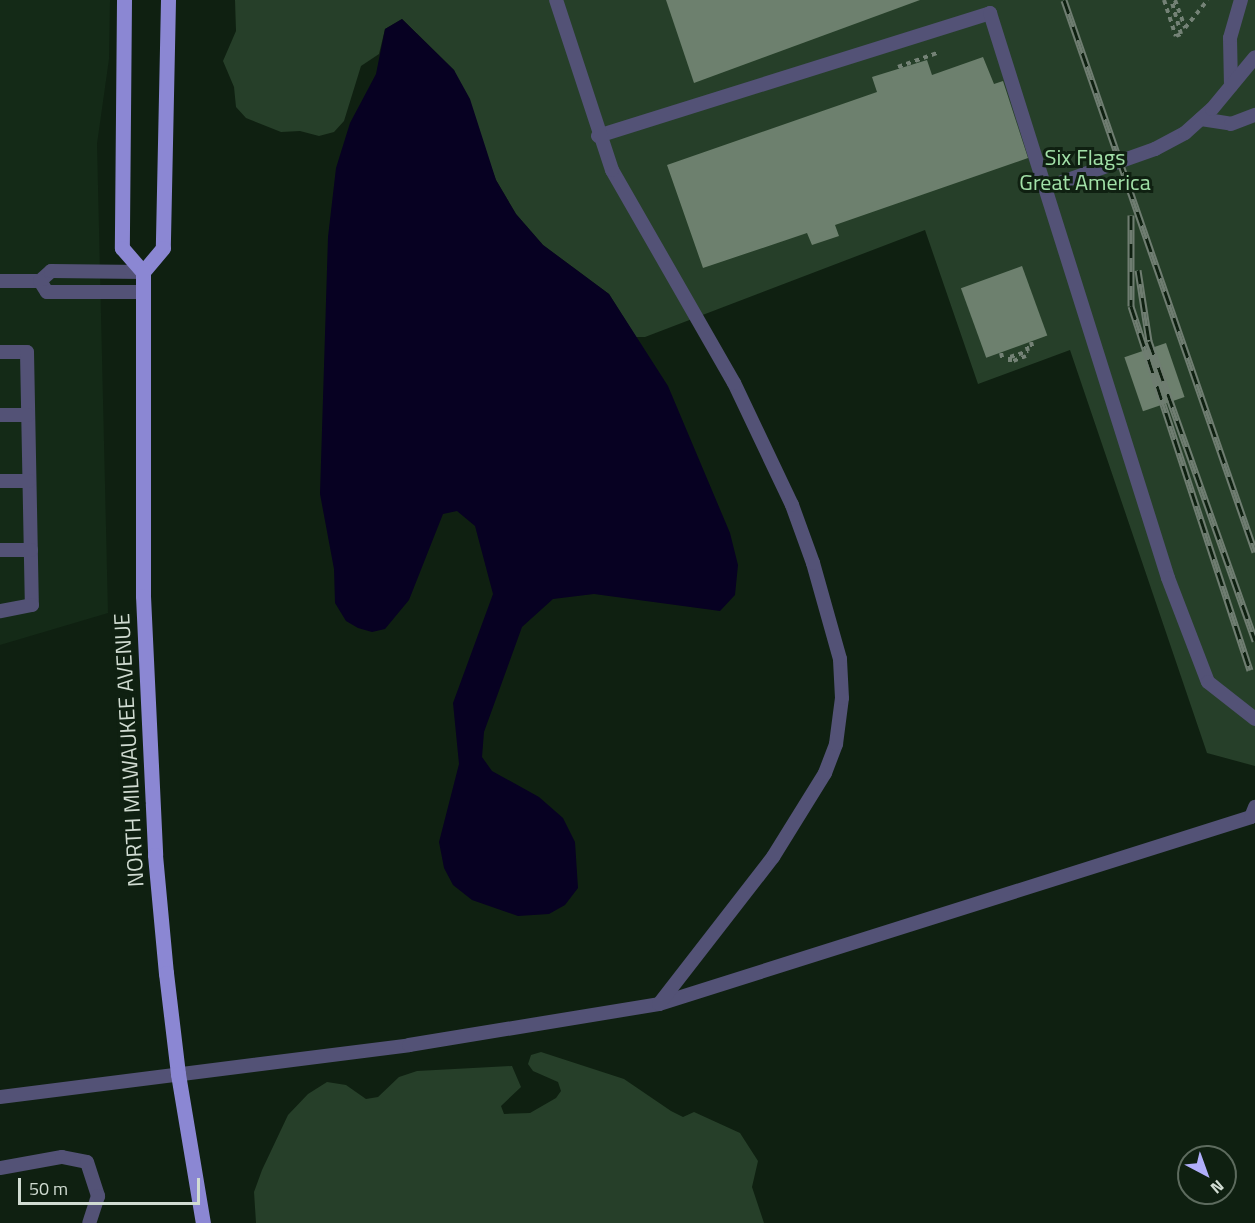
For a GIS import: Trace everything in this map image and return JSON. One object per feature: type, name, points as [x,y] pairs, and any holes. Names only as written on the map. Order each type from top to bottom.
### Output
[{"type":"main road","points":[[124,0],[122,248],[143,272],[163,248],[168,0]]},
{"type":"main road","name":"NORTH MILWAUKEE AVENUE","points":[[143,272],[145,682],[155,855],[178,1074],[203,1223]]},
{"type":"lane","points":[[556,0],[598,136],[612,170],[734,383],[792,505],[833,626],[840,659],[842,698],[836,744],[825,773],[773,857],[658,1004]]},
{"type":"lane","points":[[1230,87],[1230,38],[1241,0]]},
{"type":"lane","points":[[598,136],[990,14],[1168,578],[1208,682],[1255,719]]},
{"type":"lane","points":[[1045,188],[1155,149],[1185,133],[1201,119],[1255,57]]},
{"type":"lane","points":[[1201,119],[1231,124],[1255,115]]},
{"type":"lane","points":[[0,281],[40,281],[51,271],[143,272]]},
{"type":"lane","points":[[40,281],[47,292],[143,292]]},
{"type":"lane","points":[[0,352],[27,352],[32,605],[0,611]]},
{"type":"lane","points":[[0,415],[28,415]]},
{"type":"lane","points":[[0,481],[29,481]]},
{"type":"lane","points":[[0,550],[31,550]]},
{"type":"lane","points":[[0,1097],[409,1045],[658,1004],[1251,817],[1255,807]]},
{"type":"lane","points":[[0,1168],[62,1157],[87,1162],[98,1196],[89,1223]]},
{"type":"path","points":[[1164,0],[1176,36],[1181,34],[1173,0]]},
{"type":"path","points":[[1173,0],[1185,28],[1208,0]]},
{"type":"path","points":[[898,67],[937,53]]},
{"type":"path","points":[[1026,356],[1010,362],[1010,357],[1028,351],[1029,343],[1033,350]]},
{"type":"path","points":[[1001,353],[1003,362]]},
{"type":"shaded area","points":[[0,0],[110,0],[109,59],[97,144],[108,613],[0,645]]},
{"type":"shaded area","points":[[402,19],[454,70],[470,99],[496,180],[516,214],[543,245],[609,294],[668,386],[730,533],[738,565],[735,595],[720,611],[594,594],[553,599],[522,627],[484,732],[482,757],[492,771],[539,797],[563,818],[575,842],[578,888],[565,905],[549,914],[518,916],[472,900],[453,885],[444,868],[439,842],[459,764],[453,703],[493,594],[475,526],[457,511],[443,514],[409,600],[385,629],[372,632],[358,628],[346,621],[335,603],[334,569],[320,494],[328,237],[336,168],[350,123],[376,74],[385,29]]},
{"type":"green space","name":"Six Flags Great America","points":[[235,0],[1255,0],[1255,766],[1207,753],[1070,350],[978,384],[925,230],[645,337],[636,337],[609,294],[543,245],[516,214],[496,180],[454,70],[402,19],[385,29],[379,54],[361,66],[344,121],[334,132],[319,136],[300,131],[281,132],[246,118],[236,107],[234,87],[223,61],[236,31]]},
{"type":"green space","points":[[541,1052],[624,1079],[683,1117],[694,1112],[740,1133],[758,1161],[752,1187],[764,1223],[256,1223],[254,1192],[288,1115],[308,1094],[327,1082],[346,1085],[366,1099],[378,1097],[399,1077],[417,1071],[512,1066],[521,1087],[501,1106],[504,1114],[530,1113],[556,1098],[561,1091],[558,1082],[533,1071],[528,1064],[531,1055]]},
{"type":"building","points":[[666,0],[920,0],[694,83]]},
{"type":"building","points":[[983,57],[994,84],[1003,81],[1028,158],[835,225],[839,236],[812,245],[807,233],[703,268],[667,165],[877,92],[872,77],[927,60],[932,75]]},
{"type":"building","points":[[1022,266],[1047,336],[986,358],[961,288]]},
{"type":"building","points":[[1166,343],[1185,397],[1143,411],[1124,357]]},
{"type":"railway","points":[[1064,0],[1255,552]]},
{"type":"railway","points":[[1131,215],[1131,306],[1250,670]]},
{"type":"railway","points":[[1138,270],[1149,341],[1255,641]]}]
